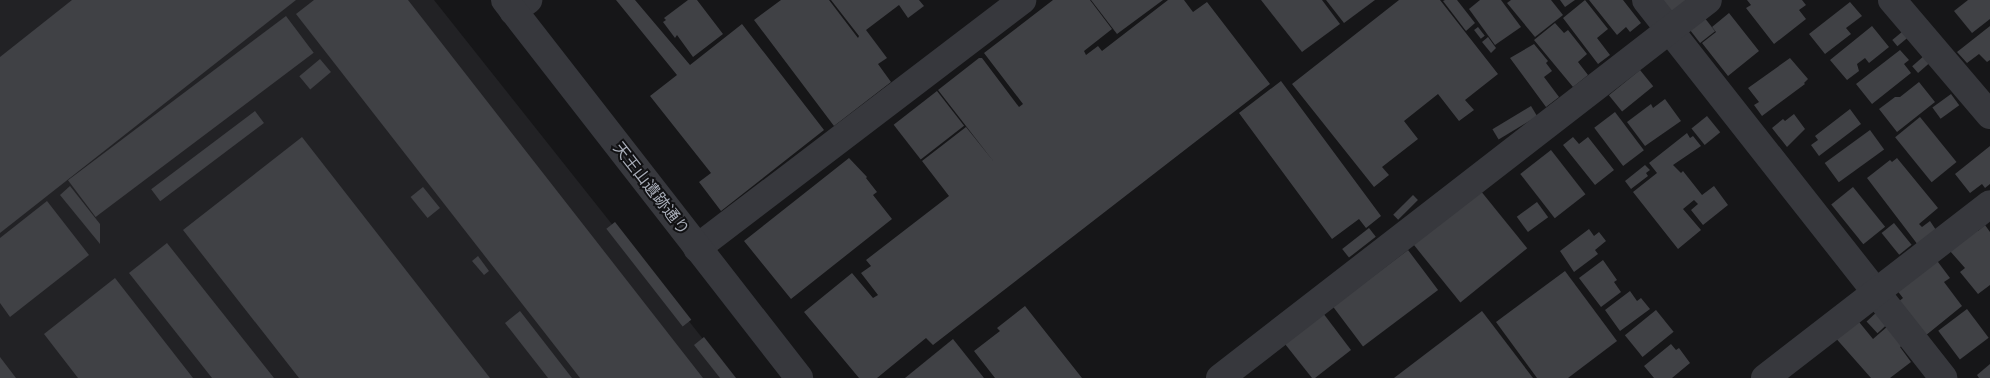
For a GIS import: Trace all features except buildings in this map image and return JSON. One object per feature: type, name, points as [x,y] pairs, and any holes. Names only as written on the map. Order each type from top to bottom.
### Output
[{"type":"street","points":[[697,248],[1022,0]]},
{"type":"street","points":[[1646,0],[1943,378]]},
{"type":"street","points":[[1220,378],[1708,0]]},
{"type":"street","points":[[1892,0],[1990,114]]},
{"type":"street","name":"天王山遺跡通り","points":[[515,4],[697,248],[799,378]]},
{"type":"street","points":[[1765,378],[1875,291],[1990,204]]},
{"type":"shaded area","points":[[0,0],[434,0],[734,378],[0,378]]}]
